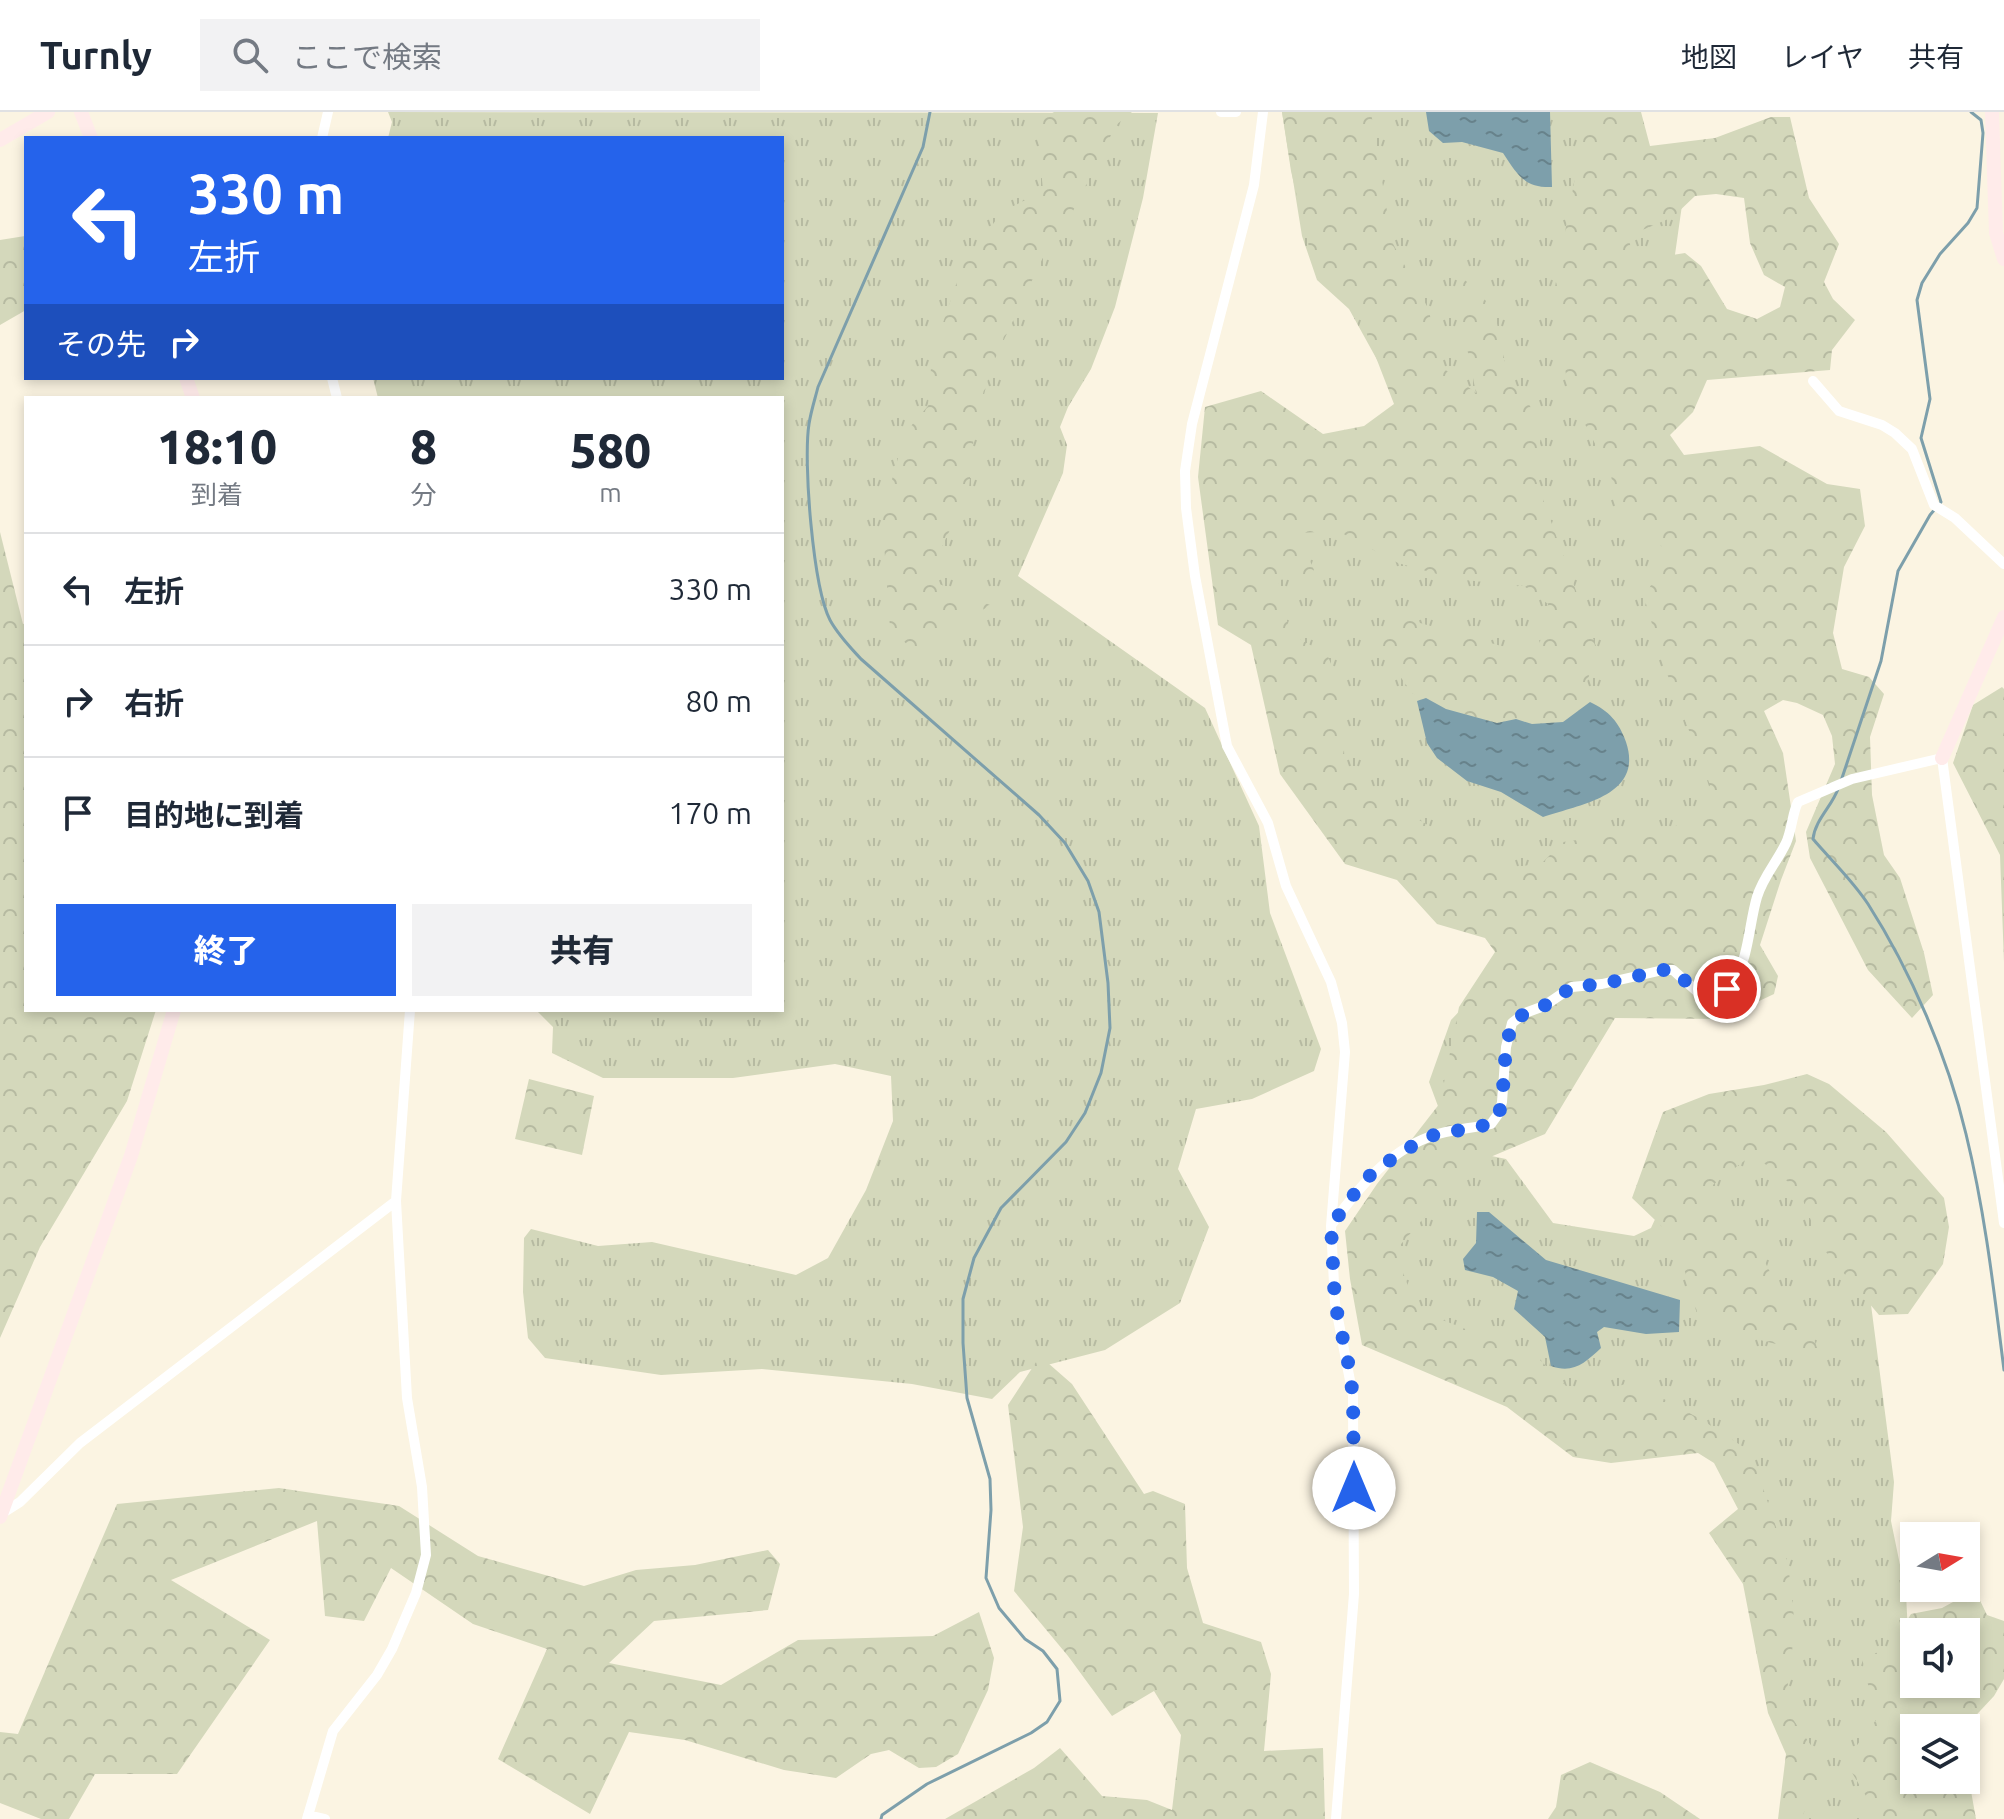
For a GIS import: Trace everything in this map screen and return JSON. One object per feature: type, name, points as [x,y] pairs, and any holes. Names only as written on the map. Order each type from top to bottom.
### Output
[{"type":"street","points":[[0,140],[48,112]]},
{"type":"street","points":[[81,112],[90,136]]},
{"type":"street","points":[[322,136],[328,112]]},
{"type":"street","points":[[1221,112],[1236,112]]},
{"type":"street","points":[[1263,112],[1254,185],[1192,424],[1185,471],[1186,508],[1195,576],[1227,746],[1268,823],[1286,886],[1331,982],[1342,1023],[1345,1052],[1331,1226],[1335,1303],[1353,1396],[1354,1594],[1336,1819]]},
{"type":"street","points":[[1992,112],[1996,233],[2004,259]]},
{"type":"street","points":[[1813,381],[1839,411],[1882,425],[1912,449],[1934,505],[1955,518],[2004,564]]},
{"type":"street","points":[[2004,617],[1942,758],[2004,1223]]},
{"type":"street","points":[[1331,1226],[1363,1182],[1409,1148],[1430,1136],[1491,1124],[1502,1102],[1506,1047],[1512,1023],[1525,1013],[1544,1006],[1572,987],[1602,984],[1663,970],[1673,970],[1702,996],[1727,989],[1739,971],[1757,895],[1784,846],[1798,802],[1852,779],[1942,758]]},
{"type":"street","points":[[1,1515],[131,1156],[173,1012]]},
{"type":"street","points":[[325,1819],[308,1817],[333,1731],[377,1675],[392,1649],[416,1593],[426,1555],[422,1487],[407,1398],[396,1201],[410,1012]]},
{"type":"street","points":[[1,1515],[20,1502],[80,1443],[396,1201]]},
{"type":"green space","points":[[388,112],[1158,113],[1143,198],[1115,307],[1091,369],[1060,427],[1067,445],[1063,473],[1018,576],[1205,708],[1259,826],[1270,913],[1321,1049],[1314,1071],[1252,1099],[1196,1109],[1178,1169],[1209,1227],[1180,1303],[1105,1350],[1020,1372],[992,1399],[912,1384],[762,1369],[661,1375],[545,1358],[528,1338],[523,1292],[524,1238],[531,1229],[598,1246],[652,1242],[796,1275],[828,1258],[866,1190],[893,1121],[891,1076],[835,1064],[733,1078],[603,1078],[552,1053],[553,1027],[538,1012],[784,1012],[784,396],[378,396],[374,380],[784,380],[784,136],[388,136],[392,122]]},
{"type":"green space","points":[[1054,112],[1132,112],[1116,125],[1067,223],[1048,247],[991,367],[974,434],[969,489],[927,579],[990,605],[917,654],[890,628],[882,515],[905,433],[928,406],[932,355],[963,264],[1002,212],[1043,191],[1038,134],[1041,120]]},
{"type":"green space","points":[[1282,112],[1641,112],[1632,145],[1683,198],[1670,290],[1627,409],[1684,517],[1718,772],[1665,962],[1445,1125],[1429,1082],[1451,1020],[1498,971],[1497,937],[1290,771],[1271,497],[1378,532],[1396,394],[1349,309],[1317,280],[1302,236]]},
{"type":"green space","points":[[1282,112],[1371,112],[1392,242],[1428,308],[1443,368],[1476,393],[1463,328],[1461,276],[1494,309],[1507,372],[1542,424],[1536,480],[1597,649],[1579,709],[1563,722],[1532,724],[1516,719],[1497,723],[1446,709],[1412,693],[1374,640],[1406,619],[1537,656],[1548,604],[1524,586],[1455,579],[1398,563],[1338,531],[1298,533],[1314,570],[1306,578],[1278,580],[1290,634],[1327,654],[1342,691],[1345,778],[1435,829],[1515,868],[1543,862],[1563,842],[1696,823],[1710,785],[1666,671],[1644,597],[1664,563],[1664,548],[1617,512],[1611,475],[1568,391],[1555,287],[1587,112],[1641,112],[1650,146],[1715,138],[1771,117],[1790,117],[1809,198],[1839,244],[1824,282],[1833,299],[1855,320],[1832,350],[1830,370],[1707,380],[1693,412],[1670,435],[1684,455],[1760,446],[1827,484],[1860,489],[1865,526],[1844,567],[1833,633],[1842,669],[1869,677],[1884,694],[1870,737],[1872,795],[1884,855],[1900,878],[1924,953],[1933,995],[1912,1018],[1868,970],[1810,858],[1806,832],[1835,764],[1832,736],[1823,715],[1783,700],[1764,711],[1783,753],[1796,841],[1760,945],[1778,976],[1774,994],[1721,1019],[1615,1018],[1545,1134],[1488,1158],[1450,1188],[1395,1251],[1417,1310],[1537,1357],[1569,1389],[1611,1388],[1633,1382],[1702,1420],[1751,1452],[1788,1563],[1795,1627],[1785,1708],[1815,1751],[1823,1771],[1801,1819],[1778,1819],[1786,1754],[1768,1713],[1743,1584],[1709,1533],[1738,1509],[1714,1463],[1698,1453],[1611,1463],[1573,1457],[1507,1407],[1362,1345],[1345,1231],[1440,1103],[1459,1007],[1495,952],[1485,938],[1437,924],[1397,880],[1345,864],[1280,774],[1251,645],[1218,625],[1198,477],[1205,407],[1261,391],[1323,434],[1364,426],[1394,404],[1358,311],[1314,268],[1291,171]],"holes":[[[1716,194],[1744,198],[1750,243],[1764,275],[1785,287],[1780,307],[1757,319],[1727,309],[1701,266],[1685,253],[1635,261],[1629,241],[1640,231],[1673,217],[1695,196]]]},
{"type":"green space","points":[[24,236],[24,311],[0,325],[0,240]]},
{"type":"green space","points":[[0,532],[24,624],[24,1012],[155,1012],[127,1101],[40,1247],[0,1338]]},
{"type":"green space","points":[[2002,687],[2004,962],[2000,855],[1953,763],[1973,705]]},
{"type":"green space","points":[[1807,1074],[1829,1084],[1886,1132],[1944,1198],[1949,1227],[1943,1264],[1908,1314],[1879,1315],[1821,1246],[1799,1190],[1765,1164],[1748,1158],[1705,1191],[1746,1225],[1792,1315],[1810,1329],[1820,1355],[1756,1339],[1722,1324],[1699,1321],[1676,1240],[1632,1198],[1663,1112],[1709,1094]]},
{"type":"green space","points":[[529,1079],[594,1096],[582,1155],[515,1139]]},
{"type":"green space","points":[[1463,1150],[1506,1159],[1553,1223],[1634,1236],[1651,1228],[1667,1193],[1745,1154],[1765,1158],[1802,1189],[1870,1297],[1894,1482],[1891,1521],[1900,1565],[1900,1602],[1906,1602],[1907,1618],[1900,1618],[1900,1698],[1907,1698],[1906,1714],[1900,1714],[1900,1770],[1895,1819],[1789,1819],[1801,1760],[1774,1695],[1733,1461],[1596,1409],[1393,1311],[1370,1253]]},
{"type":"green space","points":[[1040,1356],[1072,1384],[1144,1494],[1153,1491],[1185,1504],[1187,1568],[1203,1623],[1261,1642],[1271,1674],[1264,1751],[1323,1748],[1325,1819],[945,1819],[1034,1768],[1060,1748],[1102,1796],[1147,1800],[1172,1810],[1181,1735],[1154,1691],[1112,1716],[1014,1591],[1023,1527],[1008,1405]]},
{"type":"green space","points":[[279,1488],[399,1506],[478,1556],[584,1586],[636,1570],[695,1565],[768,1550],[780,1564],[768,1610],[654,1621],[609,1663],[721,1685],[798,1640],[933,1636],[979,1612],[994,1658],[988,1690],[958,1754],[936,1767],[919,1768],[889,1750],[871,1754],[836,1778],[784,1770],[685,1740],[629,1732],[590,1814],[498,1759],[547,1649],[473,1624],[391,1568],[364,1621],[325,1616],[317,1521],[171,1580],[270,1640],[177,1774],[95,1774],[69,1819],[41,1819],[0,1803],[0,1732],[18,1734],[117,1504]]},
{"type":"green space","points":[[1980,1600],[1987,1615],[2004,1621],[2004,1679],[1977,1714],[1900,1714],[1900,1794],[1972,1794],[1976,1819],[1868,1819],[1872,1806],[1845,1761],[1876,1720],[1862,1658],[1890,1648],[1900,1632],[1900,1698],[1980,1698],[1980,1618],[1909,1618],[1911,1614],[1942,1608],[1953,1602]]},
{"type":"green space","points":[[1590,1762],[1660,1792],[1700,1819],[1548,1819],[1556,1807],[1561,1775]]},
{"type":"water","points":[[1426,112],[1550,112],[1552,187],[1534,185],[1522,178],[1503,153],[1462,142],[1443,143],[1429,131]]},
{"type":"water","points":[[1426,698],[1446,709],[1497,723],[1516,719],[1532,724],[1563,722],[1590,702],[1608,713],[1620,729],[1629,760],[1626,775],[1606,795],[1543,817],[1501,792],[1467,781],[1437,758],[1427,743],[1417,701]]},
{"type":"water","points":[[1477,1212],[1489,1212],[1546,1260],[1680,1300],[1679,1332],[1646,1334],[1604,1327],[1597,1332],[1601,1348],[1584,1362],[1566,1369],[1551,1366],[1545,1337],[1514,1309],[1518,1291],[1493,1277],[1465,1270],[1463,1259],[1476,1243]]},
{"type":"waterway","points":[[881,1819],[882,1815],[927,1784],[1031,1733],[1047,1722],[1060,1701],[1057,1669],[1043,1651],[1025,1639],[999,1608],[986,1578],[990,1479],[967,1398],[963,1299],[974,1258],[1001,1208],[1066,1142],[1085,1113],[1101,1073],[1110,1028],[1099,912],[1088,881],[1065,843],[1039,815],[861,659],[830,620],[819,581],[807,466],[812,410],[818,387],[923,147],[930,112]]},
{"type":"waterway","points":[[1841,781],[1881,661],[1898,571],[1930,515],[1941,502],[1921,438],[1930,399],[1917,300],[1922,283],[1940,254],[1977,208],[1983,133],[1981,120],[1971,112]]},
{"type":"waterway","points":[[1838,789],[1813,839],[1856,887],[1884,930],[1913,986],[1949,1075],[1979,1193],[2004,1370]]},
{"type":"route","points":[[1354,1488],[1353,1396],[1335,1303],[1331,1226],[1363,1182],[1377,1169],[1430,1136],[1491,1124],[1502,1102],[1506,1047],[1512,1023],[1525,1013],[1544,1006],[1562,991],[1663,970],[1673,970],[1702,996],[1727,989]]}]
